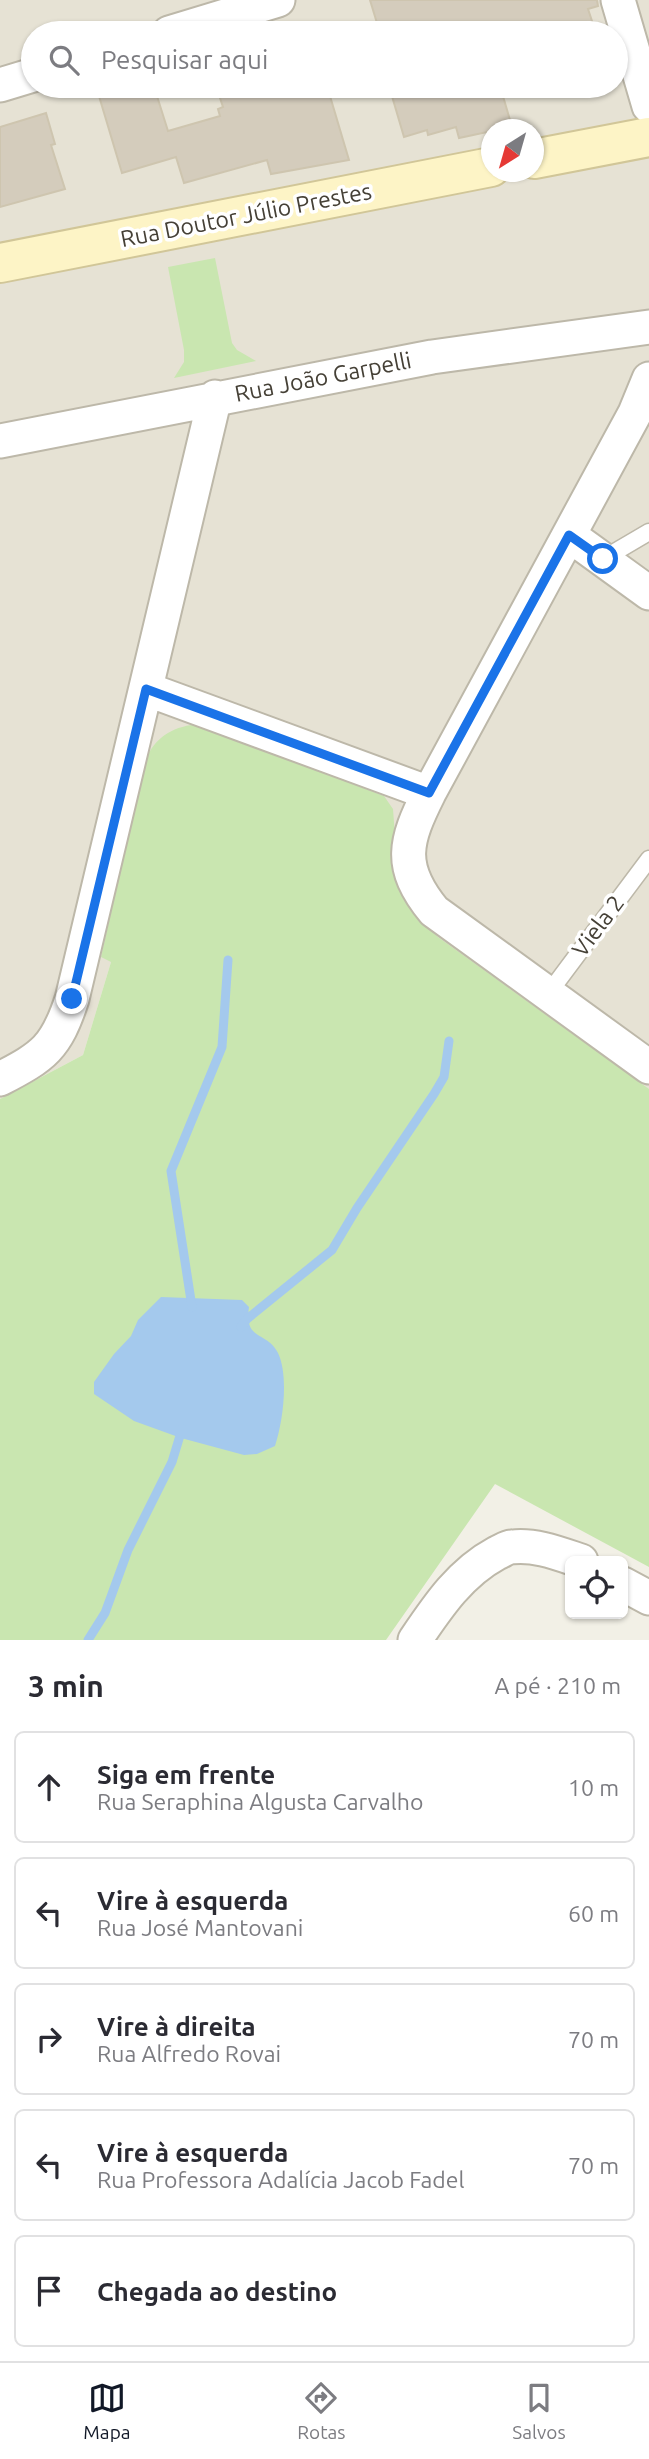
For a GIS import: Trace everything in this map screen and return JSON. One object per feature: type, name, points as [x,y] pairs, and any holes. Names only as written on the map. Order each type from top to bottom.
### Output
[{"type":"street","points":[[209,21],[278,0]]},
{"type":"street","points":[[618,0],[624,21]]},
{"type":"street","points":[[628,34],[649,106]]},
{"type":"street","points":[[0,85],[21,79]]},
{"type":"street","points":[[544,157],[649,137]]},
{"type":"street","name":"Rua Doutor Júlio Prestes","points":[[0,263],[481,169]]},
{"type":"street","name":"Rua João Garpelli","points":[[0,441],[215,397],[432,357],[649,327]]},
{"type":"street","points":[[649,379],[635,413],[429,793],[413,825],[408,844],[411,871],[420,894],[434,911],[649,1068]]},
{"type":"street","points":[[0,1079],[35,1061],[54,1041],[66,1018],[215,397]]},
{"type":"street","points":[[569,535],[649,593]]},
{"type":"street","points":[[146,689],[429,793]]},
{"type":"street","points":[[415,1640],[444,1598],[467,1573],[485,1560],[510,1547],[543,1548],[566,1556]]},
{"type":"street","points":[[628,1587],[649,1598]]},
{"type":"lane","points":[[603,559],[649,532]]},
{"type":"lane","name":"Viela 2","points":[[548,994],[649,859]]},
{"type":"shaded area","points":[[0,0],[649,0],[649,1375],[111,962],[83,1055],[0,1099]]},
{"type":"green space","points":[[215,258],[232,343],[237,350],[256,361],[174,378],[184,362],[184,350],[168,267]]},
{"type":"green space","points":[[191,725],[211,729],[384,796],[393,809],[397,864],[421,920],[438,937],[649,1089],[649,1567],[495,1484],[386,1640],[0,1640],[0,1099],[83,1055],[111,962],[101,957],[144,763],[162,737]]},
{"type":"water","points":[[161,1297],[242,1300],[249,1307],[250,1326],[273,1346],[281,1363],[284,1399],[275,1446],[257,1454],[244,1455],[181,1438],[134,1421],[94,1394],[94,1382],[131,1336],[138,1320]]},
{"type":"building","points":[[370,0],[597,0],[598,6],[588,9],[592,21],[376,21]]},
{"type":"building","points":[[100,98],[158,98],[168,131],[220,116],[218,109],[223,107],[220,98],[331,98],[349,160],[271,174],[267,160],[184,183],[176,157],[122,173]]},
{"type":"building","points":[[393,98],[504,98],[510,119],[481,119],[481,133],[459,138],[456,127],[428,135],[427,130],[404,137]]},
{"type":"building","points":[[46,113],[55,144],[51,145],[65,189],[0,207],[0,127]]},
{"type":"waterway","points":[[192,1307],[171,1171],[222,1047],[228,960]]},
{"type":"waterway","points":[[241,1327],[247,1319],[332,1250],[444,1077],[449,1041]]},
{"type":"waterway","points":[[88,1640],[105,1613],[128,1550],[172,1462],[182,1429]]},
{"type":"route","points":[[72,999],[146,689],[429,793],[569,535],[603,559]]}]
